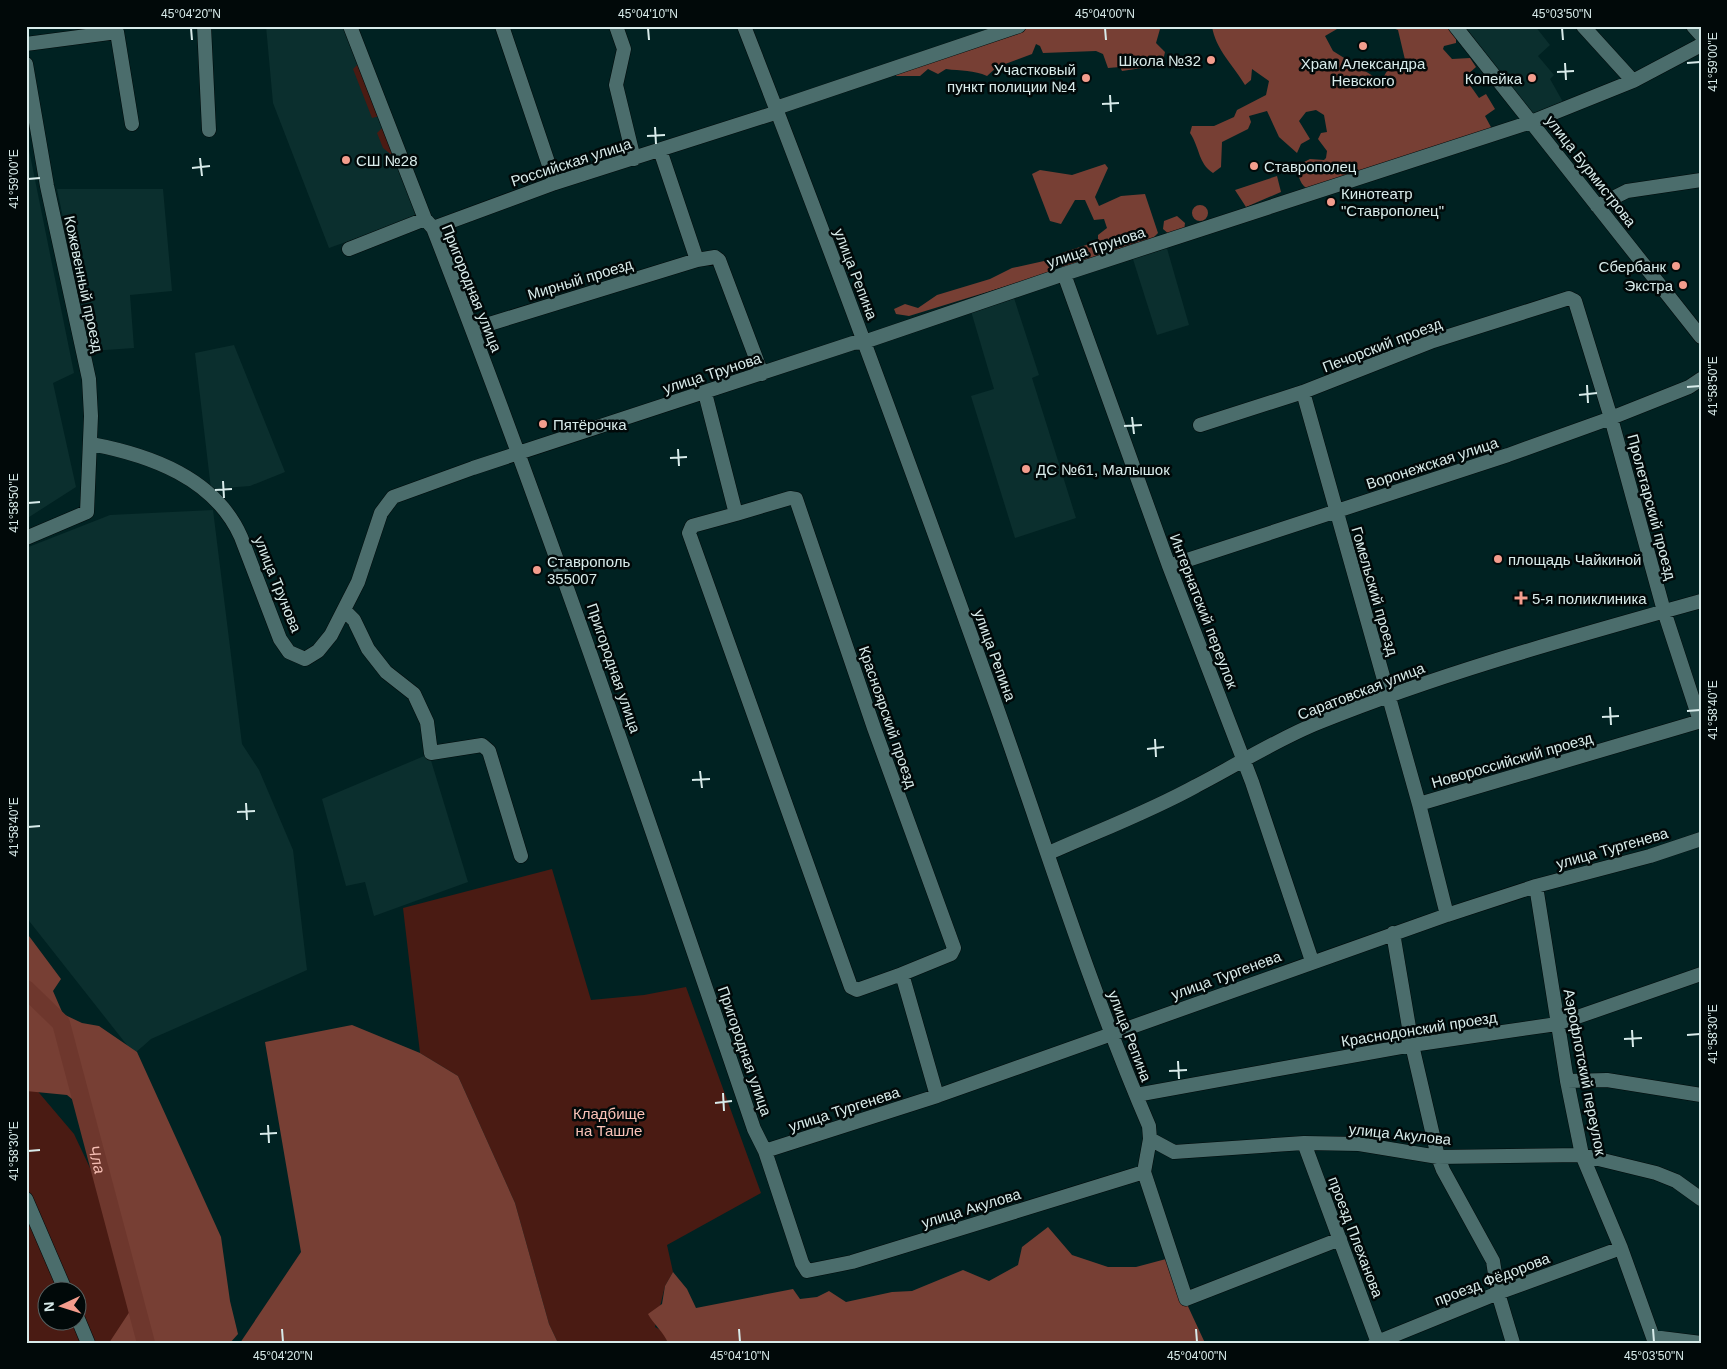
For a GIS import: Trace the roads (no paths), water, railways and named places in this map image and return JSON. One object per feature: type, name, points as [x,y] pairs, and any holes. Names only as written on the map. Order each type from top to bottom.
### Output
[{"type":"street","points":[[204,26],[209,130]]},
{"type":"street","name":"Пригородная улица","points":[[350,26],[473,329],[517,454],[581,621],[754,1129],[765,1151],[802,1263],[807,1271]]},
{"type":"street","points":[[502,26],[555,183]]},
{"type":"street","points":[[616,26],[624,49],[616,85],[634,159]]},
{"type":"street","name":"улица Репина","points":[[744,26],[864,342],[1049,853],[1110,1033],[1149,1126],[1150,1139],[1144,1172],[1186,1299],[1340,1239]]},
{"type":"street","name":"Российская улица","points":[[350,249],[634,159],[1019,26]]},
{"type":"street","name":"улица Бурмистрова","points":[[1455,26],[1701,337]]},
{"type":"street","points":[[1584,26],[1633,82]]},
{"type":"street","points":[[1694,26],[1701,35]]},
{"type":"street","points":[[26,44],[117,32],[132,124]]},
{"type":"street","name":"улица Трунова","points":[[91,444],[122,450],[155,461],[191,480],[221,504],[235,523],[242,537],[267,609],[280,639],[289,652],[299,658],[312,656],[331,635],[344,610],[358,582],[381,513],[393,497],[853,343],[864,342],[1064,274],[1531,122],[1633,82],[1701,45]]},
{"type":"street","name":"Кожевенный проезд","points":[[26,64],[46,186],[89,379],[91,444],[87,512],[26,538]]},
{"type":"street","points":[[660,150],[696,260]]},
{"type":"street","points":[[1597,206],[1626,191],[1701,180]]},
{"type":"street","name":"Мирный проезд","points":[[473,329],[711,256],[719,260],[762,374]]},
{"type":"street","name":"Интернатский переулок","points":[[1064,274],[1169,566],[1243,759],[1312,961]]},
{"type":"street","name":"Печорский проезд","points":[[1200,425],[1303,392],[1434,342],[1569,298],[1575,301]]},
{"type":"street","name":"Пролетарский проезд","points":[[1575,301],[1611,418],[1664,611],[1701,721]]},
{"type":"street","name":"Воронежская улица","points":[[1169,566],[1335,513],[1611,418],[1689,387],[1701,380]]},
{"type":"street","name":"Гомельский проезд","points":[[1303,392],[1335,513],[1419,804],[1447,914]]},
{"type":"street","points":[[704,393],[736,514]]},
{"type":"street","name":"Красноярский проезд","points":[[790,498],[796,499],[872,721],[954,948],[951,954],[857,990],[851,987],[689,533],[692,526],[736,514],[790,498]]},
{"type":"street","name":"Саратовская улица","points":[[1049,853],[1196,787],[1243,759],[1318,722],[1388,696],[1559,640],[1701,600]]},
{"type":"street","points":[[344,610],[354,620],[368,648],[386,672],[414,694],[427,722],[432,753],[482,745],[489,751],[521,856]]},
{"type":"street","name":"Новороссийский проезд","points":[[1419,804],[1701,721]]},
{"type":"street","name":"улица Тургенева","points":[[765,1151],[937,1096],[1393,932],[1536,886],[1650,856],[1701,839]]},
{"type":"street","name":"Аэрофлотский переулок","points":[[1536,886],[1557,1024],[1582,1155],[1621,1248],[1654,1340]]},
{"type":"street","points":[[1393,932],[1412,1044],[1438,1157],[1443,1170],[1493,1261],[1498,1293],[1513,1343]]},
{"type":"street","points":[[902,974],[937,1096]]},
{"type":"street","name":"Краснодонский проезд","points":[[1136,1095],[1412,1044],[1557,1024],[1701,974]]},
{"type":"street","points":[[1567,1081],[1607,1080],[1701,1095]]},
{"type":"street","name":"улица Акулова","points":[[1150,1139],[1174,1152],[1304,1144],[1359,1144],[1438,1157],[1582,1155],[1656,1173],[1676,1181],[1701,1199]]},
{"type":"street","name":"проезд Плеханова","points":[[1304,1144],[1377,1342]]},
{"type":"street","name":"улица Акулова","points":[[807,1271],[852,1262],[1144,1172]]},
{"type":"street","points":[[26,1199],[62,1282]]},
{"type":"street","name":"проезд Фёдорова","points":[[1377,1342],[1498,1293],[1621,1248]]},
{"type":"street","points":[[1654,1340],[1701,1343]]},
{"type":"waterway","name":"Чла","points":[[26,989],[61,1023],[146,1343]]},
{"type":"place","name":"Храм Александра Невского","points":[[1363,46]]},
{"type":"place","name":"Школа №32","points":[[1211,60]]},
{"type":"place","name":"Участковый пункт полиции №4","points":[[1086,78]]},
{"type":"place","name":"Копейка","points":[[1532,78]]},
{"type":"place","name":"СШ №28","points":[[346,160]]},
{"type":"place","name":"Ставрополец","points":[[1254,166]]},
{"type":"place","name":"Кинотеатр \"Ставрополец\"","points":[[1331,202]]},
{"type":"place","name":"Сбербанк","points":[[1676,266]]},
{"type":"place","name":"Экстра","points":[[1683,285]]},
{"type":"place","name":"Пятёрочка","points":[[543,424]]},
{"type":"place","name":"ДС №61, Малышок","points":[[1026,469]]},
{"type":"place","name":"площадь Чайкиной","points":[[1498,559]]},
{"type":"place","name":"Ставрополь 355007","points":[[537,570]]},
{"type":"place","name":"5-я поликлиника","points":[[1521,598]]},
{"type":"park label","name":"Кладбище на Ташле","points":[[609,1122]]}]
